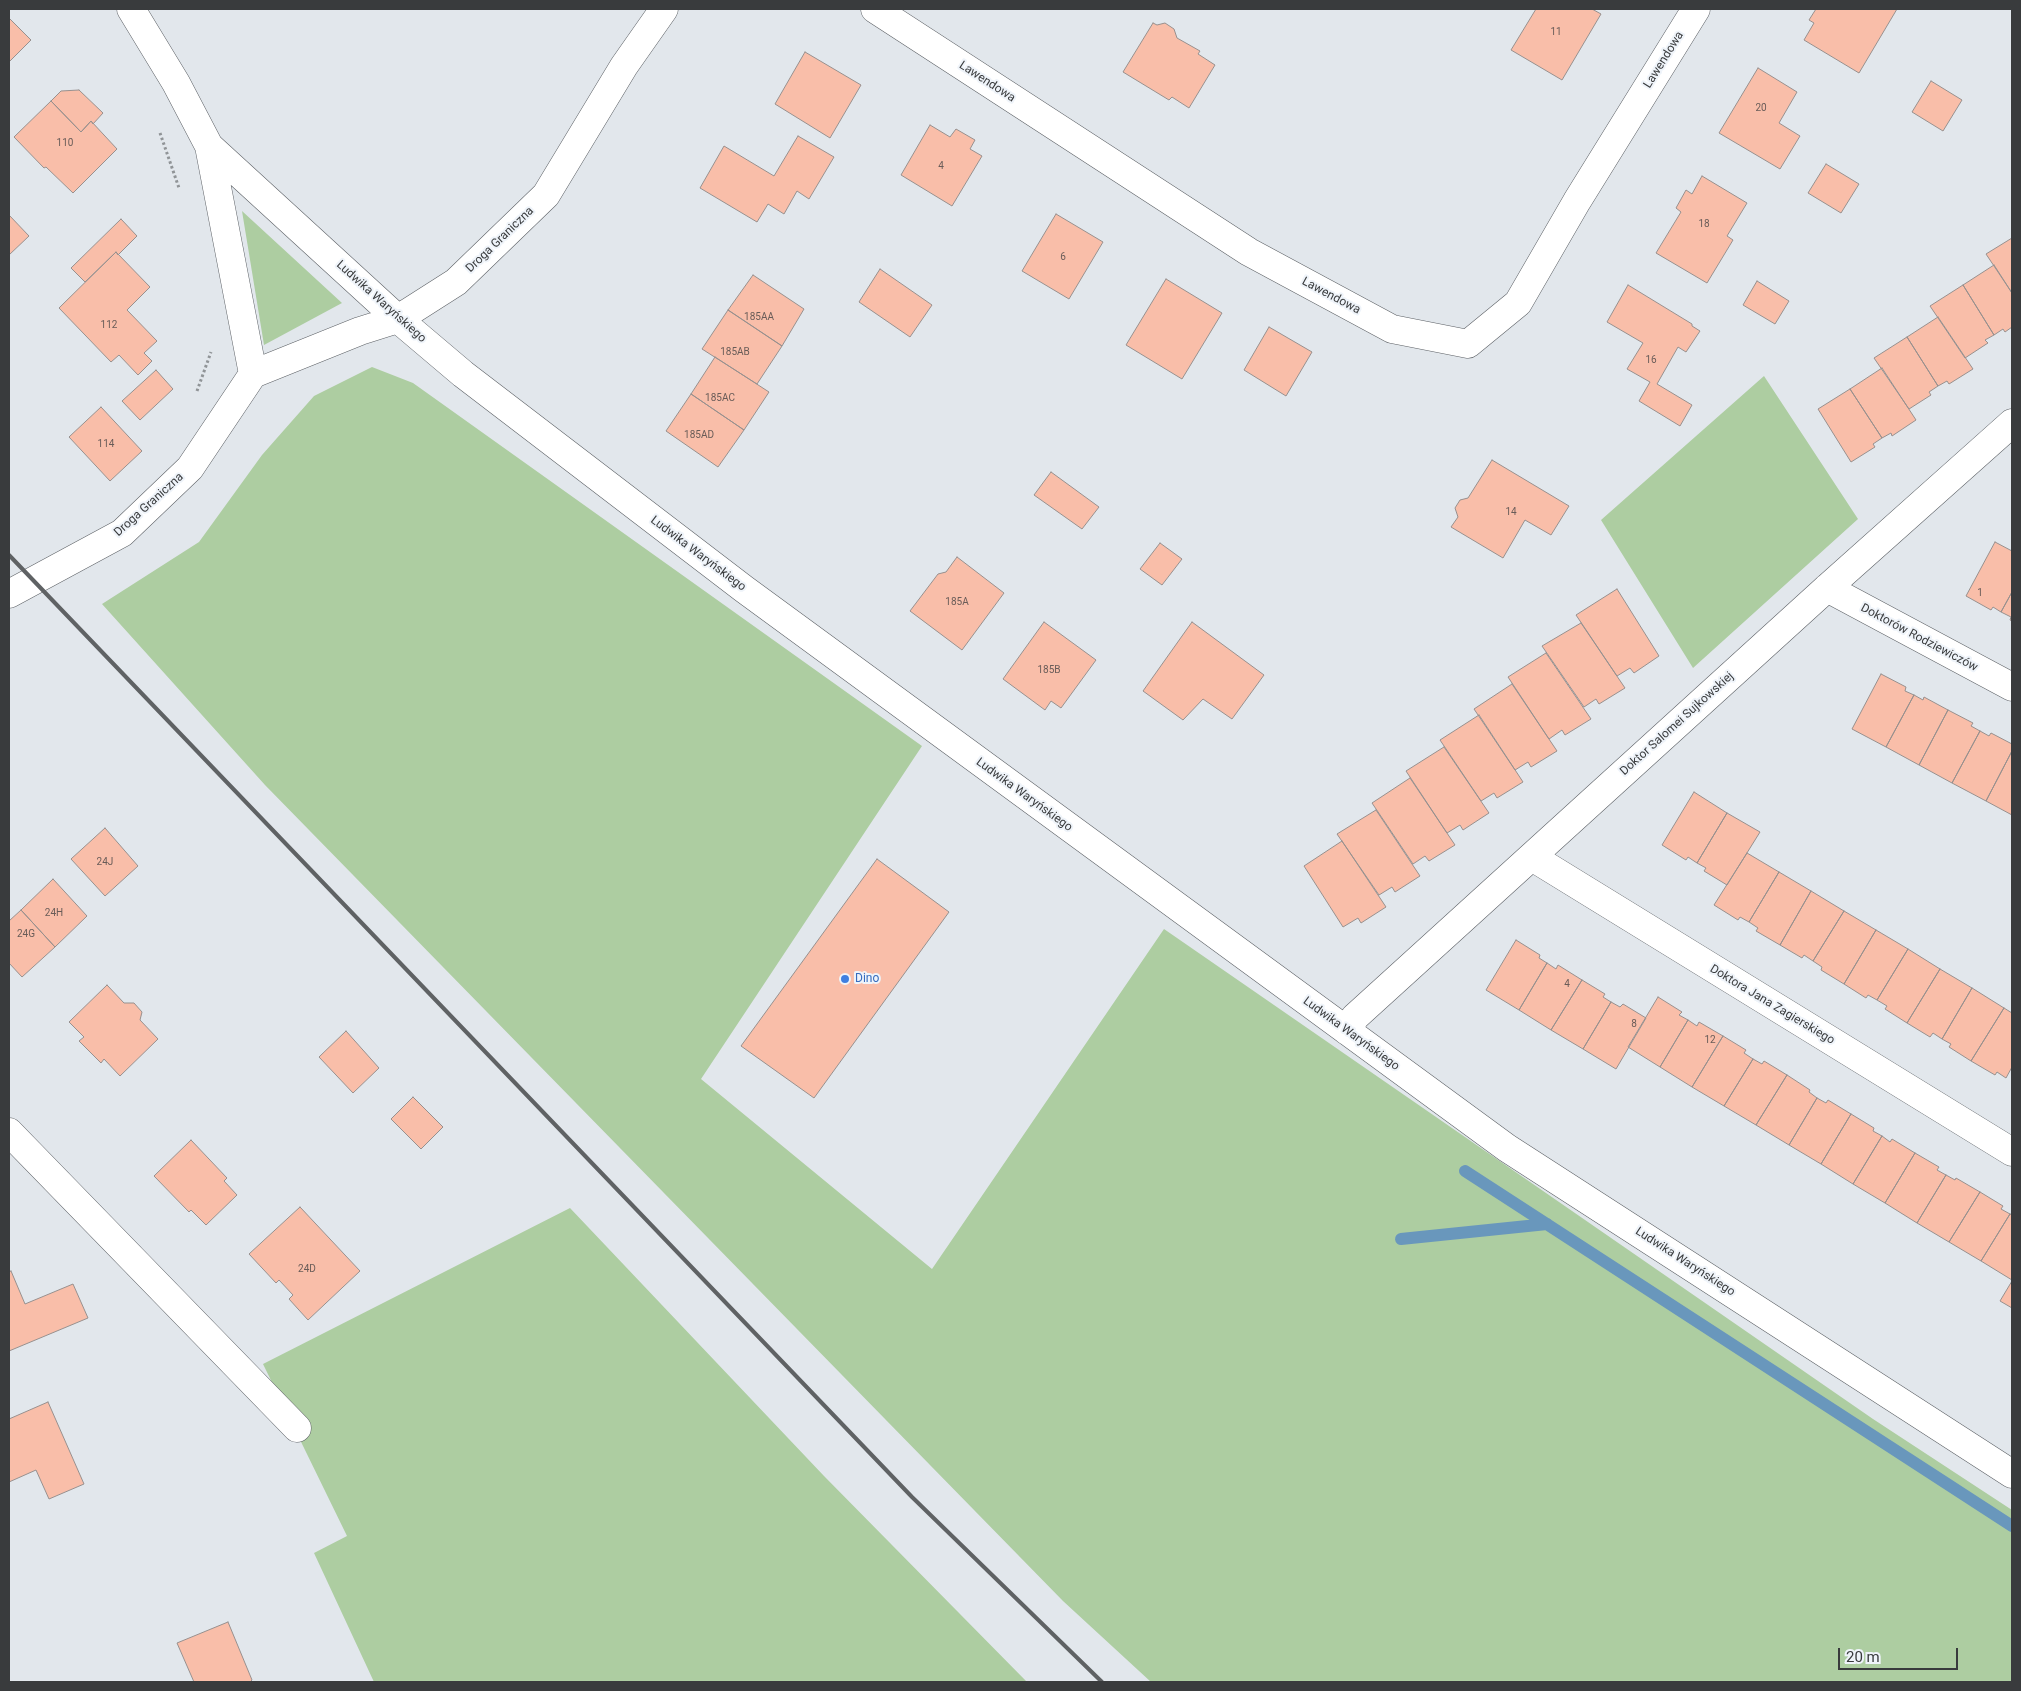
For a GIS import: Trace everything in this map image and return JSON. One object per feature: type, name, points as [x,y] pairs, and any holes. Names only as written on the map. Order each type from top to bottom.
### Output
[{"type":"street","name":"Ludwika Waryńskiego","points":[[131,9],[176,83],[209,146],[398,319],[463,374],[744,589],[1507,1148],[2012,1474]]},
{"type":"street","name":"Droga Graniczna","points":[[9,594],[122,533],[190,468],[253,374],[360,331],[398,319],[456,282],[546,195],[624,66],[664,9]]},
{"type":"street","name":"Lawendowa","points":[[875,9],[1249,252],[1392,329],[1468,344],[1518,303],[1577,201],[1692,16]]},
{"type":"street","points":[[209,146],[253,374]]},
{"type":"street","name":"Doktor Salomei Sujkowskiej","points":[[1347,1031],[1355,1016],[2012,423]]},
{"type":"street","name":"Doktorów Rodziewiczów","points":[[1827,588],[2012,687]]},
{"type":"street","name":"Doktora Jana Zagierskiego","points":[[1532,857],[2012,1152]]},
{"type":"street","points":[[9,1132],[296,1428]]},
{"type":"path","points":[[158,128],[181,193]]},
{"type":"path","points":[[194,399],[214,345]]},
{"type":"green space","points":[[242,211],[342,303],[264,345]]},
{"type":"green space","points":[[372,367],[413,383],[922,746],[701,1079],[932,1269],[1164,929],[1873,1419],[2012,1510],[2012,1682],[1151,1682],[1063,1601],[265,785],[102,604],[199,542],[262,455],[314,396]]},
{"type":"green space","points":[[1764,376],[1858,519],[1693,668],[1601,520]]},
{"type":"green space","points":[[570,1208],[824,1476],[1027,1682],[374,1682],[314,1553],[347,1536],[263,1364]]},
{"type":"building","points":[[1536,9],[1592,9],[1601,14],[1562,80],[1511,50]]},
{"type":"building","points":[[1816,9],[1897,9],[1859,73],[1804,40],[1814,23],[1809,20]]},
{"type":"building","points":[[9,18],[31,40],[9,62]]},
{"type":"building","points":[[1153,23],[1157,25],[1165,23],[1174,29],[1177,38],[1200,51],[1198,54],[1215,65],[1189,108],[1172,97],[1169,100],[1123,72]]},
{"type":"building","points":[[805,52],[861,85],[830,138],[775,104]]},
{"type":"building","points":[[1758,68],[1797,92],[1779,123],[1800,136],[1780,169],[1719,133]]},
{"type":"building","points":[[1931,81],[1962,100],[1943,131],[1912,112]]},
{"type":"building","points":[[79,90],[103,113],[93,124],[91,121],[81,132],[51,101],[61,91]]},
{"type":"building","points":[[51,101],[81,132],[91,121],[117,149],[73,193],[46,167],[44,168],[14,137]]},
{"type":"building","points":[[930,125],[950,137],[956,129],[975,140],[970,149],[982,156],[952,206],[901,175]]},
{"type":"building","points":[[798,136],[834,157],[809,199],[797,191],[784,214],[768,204],[757,222],[700,188],[724,146],[774,176]]},
{"type":"building","points":[[1826,164],[1859,184],[1841,213],[1808,193]]},
{"type":"building","points":[[1702,176],[1747,203],[1727,236],[1733,240],[1707,283],[1656,253],[1681,212],[1676,208],[1686,190],[1692,194]]},
{"type":"building","points":[[1056,214],[1103,242],[1069,299],[1022,271]]},
{"type":"building","points":[[9,215],[29,236],[9,255]]},
{"type":"building","points":[[121,219],[137,236],[118,255],[116,252],[85,282],[71,268]]},
{"type":"building","points":[[2012,238],[2012,293],[1986,254]]},
{"type":"building","points":[[116,252],[150,287],[127,310],[157,341],[144,353],[152,361],[138,375],[119,355],[111,362],[59,308]]},
{"type":"building","points":[[1994,265],[2012,293],[2012,327],[2005,332],[2003,329],[1994,335],[1963,285]]},
{"type":"building","points":[[880,269],[932,305],[910,337],[859,302]]},
{"type":"building","points":[[753,275],[804,309],[782,346],[728,310]]},
{"type":"building","points":[[1166,279],[1222,313],[1182,379],[1126,345]]},
{"type":"building","points":[[1757,281],[1789,301],[1775,324],[1743,305]]},
{"type":"building","points":[[1628,285],[1692,324],[1692,326],[1700,331],[1686,352],[1678,347],[1657,384],[1692,405],[1680,426],[1639,401],[1650,382],[1627,369],[1643,343],[1607,322]]},
{"type":"building","points":[[1963,285],[1994,335],[1985,340],[1988,343],[1965,358],[1930,306]]},
{"type":"building","points":[[728,310],[782,346],[757,384],[702,349]]},
{"type":"building","points":[[1938,317],[1973,369],[1949,384],[1947,381],[1938,386],[1907,337]]},
{"type":"building","points":[[1269,327],[1312,352],[1286,396],[1244,370]]},
{"type":"building","points":[[1907,337],[1938,386],[1929,392],[1931,395],[1909,409],[1874,358]]},
{"type":"building","points":[[715,357],[769,392],[744,430],[691,394]]},
{"type":"building","points":[[1882,368],[1916,420],[1892,436],[1891,433],[1882,438],[1850,389]]},
{"type":"building","points":[[156,370],[173,389],[140,420],[122,401]]},
{"type":"building","points":[[1850,389],[1882,438],[1873,444],[1875,447],[1851,462],[1818,409]]},
{"type":"building","points":[[691,394],[744,430],[718,467],[666,431]]},
{"type":"building","points":[[101,407],[142,451],[110,481],[69,437]]},
{"type":"building","points":[[1492,460],[1569,506],[1551,535],[1525,520],[1503,558],[1451,527],[1458,517],[1455,508],[1460,500],[1468,498]]},
{"type":"building","points":[[1051,472],[1099,507],[1082,529],[1034,495]]},
{"type":"building","points":[[1995,542],[2012,551],[2012,592],[2001,612],[1993,607],[1991,610],[1966,596]]},
{"type":"building","points":[[1160,543],[1182,559],[1162,585],[1140,569]]},
{"type":"building","points":[[957,557],[1004,593],[962,650],[910,611],[938,574],[946,572]]},
{"type":"building","points":[[1617,589],[1659,656],[1634,673],[1630,668],[1617,676],[1576,615]]},
{"type":"building","points":[[2012,592],[2012,621],[2010,620],[2011,617],[2001,612]]},
{"type":"building","points":[[1044,622],[1096,660],[1061,708],[1051,701],[1045,710],[1003,679]]},
{"type":"building","points":[[1192,622],[1264,675],[1232,719],[1203,699],[1183,720],[1143,691]]},
{"type":"building","points":[[1581,623],[1625,688],[1599,704],[1596,699],[1584,707],[1542,646]]},
{"type":"building","points":[[1546,653],[1591,719],[1565,735],[1562,730],[1549,739],[1508,677]]},
{"type":"building","points":[[1881,674],[1906,687],[1905,691],[1914,695],[1886,747],[1852,729]]},
{"type":"building","points":[[1512,684],[1557,751],[1531,767],[1528,762],[1515,770],[1474,709]]},
{"type":"building","points":[[1914,695],[1923,700],[1924,697],[1948,710],[1919,765],[1886,747]]},
{"type":"building","points":[[1948,710],[1973,723],[1971,726],[1980,731],[1952,783],[1919,765]]},
{"type":"building","points":[[1479,715],[1523,782],[1497,798],[1494,793],[1481,801],[1440,740]]},
{"type":"building","points":[[1980,731],[1989,736],[1991,733],[2012,744],[2012,751],[1986,801],[1952,783]]},
{"type":"building","points":[[1444,747],[1489,813],[1463,830],[1460,825],[1447,833],[1406,771]]},
{"type":"building","points":[[2012,751],[2012,815],[1986,801]]},
{"type":"building","points":[[1410,778],[1455,845],[1429,861],[1425,856],[1413,864],[1372,803]]},
{"type":"building","points":[[1694,792],[1727,813],[1697,863],[1688,857],[1686,860],[1662,845]]},
{"type":"building","points":[[1376,810],[1420,876],[1395,892],[1392,887],[1379,895],[1337,834]]},
{"type":"building","points":[[1727,813],[1760,832],[1727,885],[1704,871],[1706,868],[1697,863]]},
{"type":"building","points":[[105,828],[138,866],[105,896],[71,859]]},
{"type":"building","points":[[1342,841],[1386,907],[1361,923],[1358,918],[1343,927],[1304,866]]},
{"type":"building","points":[[1747,853],[1779,872],[1749,922],[1740,917],[1738,920],[1714,905]]},
{"type":"building","name":"Dino","points":[[877,859],[949,912],[814,1098],[741,1046]]},
{"type":"building","points":[[1779,872],[1811,891],[1780,945],[1756,931],[1758,928],[1749,922]]},
{"type":"building","points":[[53,879],[87,916],[55,947],[21,910]]},
{"type":"building","points":[[1811,891],[1844,911],[1813,961],[1804,955],[1802,958],[1780,945]]},
{"type":"building","points":[[21,910],[55,947],[22,977],[9,963],[9,921]]},
{"type":"building","points":[[1844,911],[1876,930],[1844,984],[1821,970],[1822,967],[1813,961]]},
{"type":"building","points":[[1876,930],[1908,949],[1877,1000],[1868,995],[1866,998],[1844,984]]},
{"type":"building","points":[[1516,940],[1540,955],[1539,958],[1547,963],[1519,1010],[1486,990]]},
{"type":"building","points":[[1908,949],[1940,969],[1907,1023],[1885,1009],[1887,1006],[1877,1000]]},
{"type":"building","points":[[1547,963],[1556,969],[1558,965],[1582,980],[1551,1030],[1519,1010]]},
{"type":"building","points":[[1940,969],[1972,988],[1942,1039],[1933,1033],[1930,1037],[1907,1023]]},
{"type":"building","points":[[1582,980],[1605,994],[1603,997],[1611,1002],[1583,1049],[1551,1030]]},
{"type":"building","points":[[107,985],[124,1003],[134,1003],[142,1012],[140,1020],[158,1039],[120,1076],[104,1059],[101,1063],[79,1041],[84,1037],[69,1022]]},
{"type":"building","points":[[1972,988],[2004,1008],[1971,1061],[1949,1047],[1951,1044],[1942,1039]]},
{"type":"building","points":[[1658,997],[1682,1012],[1679,1015],[1688,1020],[1660,1067],[1628,1047]]},
{"type":"building","points":[[1611,1002],[1620,1007],[1623,1004],[1646,1018],[1616,1069],[1583,1049]]},
{"type":"building","points":[[2004,1008],[2012,1013],[2012,1067],[2006,1078],[1997,1072],[1995,1075],[1971,1061]]},
{"type":"building","points":[[1688,1020],[1697,1026],[1699,1022],[1723,1036],[1692,1087],[1660,1067]]},
{"type":"building","points":[[346,1031],[379,1068],[353,1093],[319,1057]]},
{"type":"building","points":[[1723,1036],[1746,1050],[1744,1053],[1753,1059],[1724,1106],[1692,1087]]},
{"type":"building","points":[[1753,1059],[1762,1064],[1764,1061],[1787,1075],[1756,1125],[1724,1106]]},
{"type":"building","points":[[1787,1075],[1810,1090],[1809,1092],[1817,1098],[1789,1145],[1756,1125]]},
{"type":"building","points":[[413,1097],[443,1127],[421,1149],[391,1119]]},
{"type":"building","points":[[1817,1098],[1826,1103],[1828,1100],[1851,1114],[1821,1164],[1789,1145]]},
{"type":"building","points":[[1851,1114],[1874,1128],[1873,1131],[1882,1136],[1853,1184],[1821,1164]]},
{"type":"building","points":[[1882,1136],[1890,1142],[1892,1139],[1915,1153],[1885,1203],[1853,1184]]},
{"type":"building","points":[[191,1140],[227,1178],[224,1181],[237,1195],[206,1225],[191,1210],[189,1212],[154,1176]]},
{"type":"building","points":[[1915,1153],[1939,1167],[1937,1170],[1946,1175],[1917,1223],[1885,1203]]},
{"type":"building","points":[[1946,1175],[1955,1180],[1956,1178],[1980,1192],[1949,1242],[1917,1223]]},
{"type":"building","points":[[1980,1192],[2003,1206],[2001,1209],[2010,1214],[1981,1261],[1949,1242]]},
{"type":"building","points":[[300,1207],[360,1271],[308,1320],[289,1299],[293,1295],[279,1280],[276,1283],[249,1254]]},
{"type":"building","points":[[2010,1214],[2012,1215],[2012,1280],[1981,1261]]},
{"type":"building","points":[[11,1271],[25,1304],[73,1284],[88,1318],[9,1351],[9,1272]]},
{"type":"building","points":[[2012,1281],[2012,1308],[2000,1301]]},
{"type":"building","points":[[48,1402],[84,1484],[49,1499],[36,1470],[9,1482],[9,1419]]},
{"type":"building","points":[[228,1622],[252,1680],[250,1682],[194,1682],[177,1643]]},
{"type":"waterway","points":[[1465,1171],[2012,1526]]},
{"type":"waterway","points":[[1401,1239],[1547,1224]]},
{"type":"railway","points":[[9,555],[912,1497],[1102,1682]]},
{"type":"place","name":"Dino","points":[[845,979]]}]
